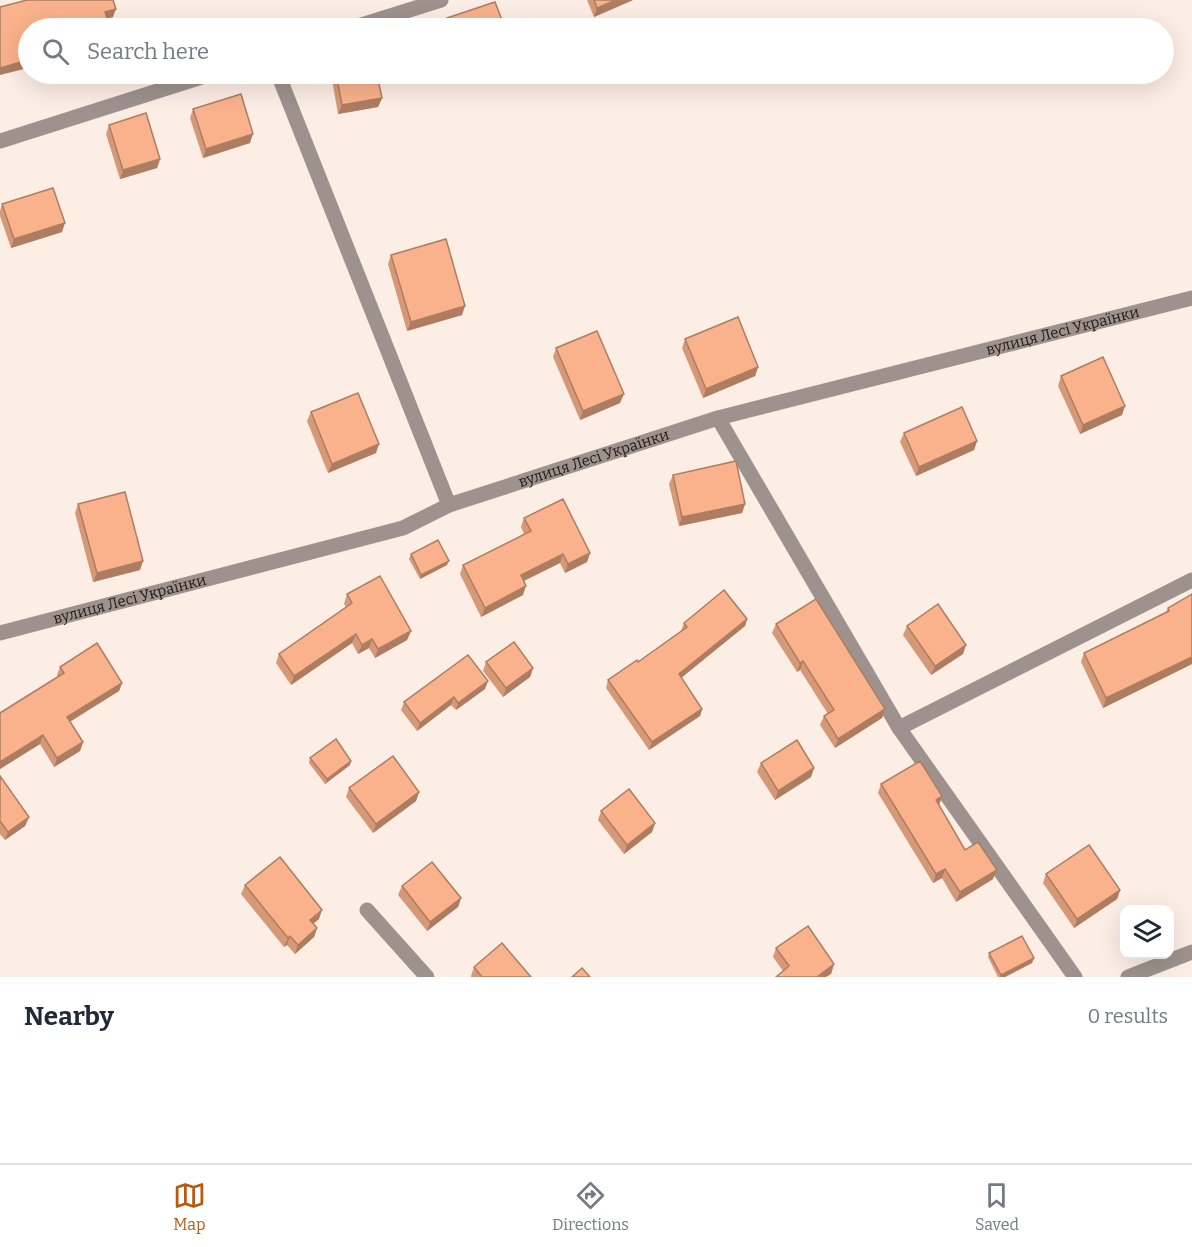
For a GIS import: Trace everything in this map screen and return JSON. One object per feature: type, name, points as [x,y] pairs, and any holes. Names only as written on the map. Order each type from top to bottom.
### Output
[{"type":"street","points":[[383,18],[439,0]]},
{"type":"street","points":[[0,141],[180,84]]},
{"type":"street","points":[[282,84],[449,505]]},
{"type":"street","name":"вулиця Лесі Українки","points":[[0,633],[403,528],[449,505],[718,418],[1192,298]]},
{"type":"street","points":[[718,418],[899,729],[1076,977]]},
{"type":"street","points":[[899,729],[1192,580]]},
{"type":"street","points":[[367,910],[427,977]]},
{"type":"street","points":[[1128,977],[1192,952]]},
{"type":"building","points":[[27,0],[113,0],[116,9],[105,12],[107,18],[18,18],[18,63],[0,68],[0,7]]},
{"type":"building","points":[[594,0],[616,0],[597,8]]},
{"type":"building","points":[[495,2],[501,18],[447,18]]},
{"type":"building","points":[[338,84],[379,84],[382,98],[342,105]]},
{"type":"building","points":[[241,94],[253,134],[206,149],[193,109]]},
{"type":"building","points":[[146,113],[160,159],[123,170],[109,125]]},
{"type":"building","points":[[53,188],[65,223],[14,239],[2,204]]},
{"type":"building","points":[[446,239],[465,306],[411,322],[391,255]]},
{"type":"building","points":[[738,317],[758,367],[706,389],[685,339]]},
{"type":"building","points":[[597,331],[624,394],[583,411],[556,348]]},
{"type":"building","points":[[1103,357],[1125,406],[1083,425],[1061,376]]},
{"type":"building","points":[[358,393],[379,444],[332,464],[311,412]]},
{"type":"building","points":[[962,407],[977,441],[919,467],[904,433]]},
{"type":"building","points":[[736,461],[745,504],[682,517],[673,475]]},
{"type":"building","points":[[125,492],[143,561],[97,573],[78,504]]},
{"type":"building","points":[[563,499],[590,553],[568,564],[563,554],[521,575],[526,586],[485,608],[463,565],[531,531],[524,518]]},
{"type":"building","points":[[438,540],[449,561],[421,575],[411,554]]},
{"type":"building","points":[[380,576],[411,631],[378,649],[372,639],[362,645],[356,634],[294,676],[279,654],[352,603],[347,594]]},
{"type":"building","points":[[724,590],[747,619],[679,674],[702,709],[652,742],[608,680],[687,627],[684,623]]},
{"type":"building","points":[[1192,594],[1192,657],[1106,698],[1084,653],[1169,611],[1168,608]]},
{"type":"building","points":[[816,599],[885,709],[838,739],[824,716],[834,710],[803,661],[800,663],[776,624]]},
{"type":"building","points":[[938,604],[966,645],[935,666],[907,626]]},
{"type":"building","points":[[514,642],[533,668],[506,688],[486,662]]},
{"type":"building","points":[[97,643],[122,683],[67,717],[83,742],[57,758],[43,735],[0,762],[0,713],[64,673],[60,667]]},
{"type":"building","points":[[468,655],[488,681],[458,703],[454,697],[420,723],[404,702]]},
{"type":"building","points":[[336,739],[351,761],[327,779],[310,758]]},
{"type":"building","points":[[797,740],[814,768],[778,791],[761,763]]},
{"type":"building","points":[[393,756],[419,792],[376,824],[349,788]]},
{"type":"building","points":[[920,761],[942,796],[936,800],[965,850],[978,842],[997,870],[960,892],[945,869],[936,874],[881,784]]},
{"type":"building","points":[[0,776],[29,817],[8,832],[0,821]]},
{"type":"building","points":[[629,789],[655,823],[627,845],[601,811]]},
{"type":"building","points":[[1089,845],[1120,890],[1077,919],[1046,874]]},
{"type":"building","points":[[280,857],[322,910],[310,920],[317,928],[298,945],[290,936],[288,938],[245,885]]},
{"type":"building","points":[[432,862],[461,898],[430,922],[402,886]]},
{"type":"building","points":[[808,926],[834,964],[817,977],[776,977],[789,966],[776,948]]},
{"type":"building","points":[[1022,936],[1034,958],[1001,975],[989,953]]},
{"type":"building","points":[[502,943],[531,977],[482,977],[474,967]]},
{"type":"building","points":[[582,968],[590,977],[572,977]]}]
